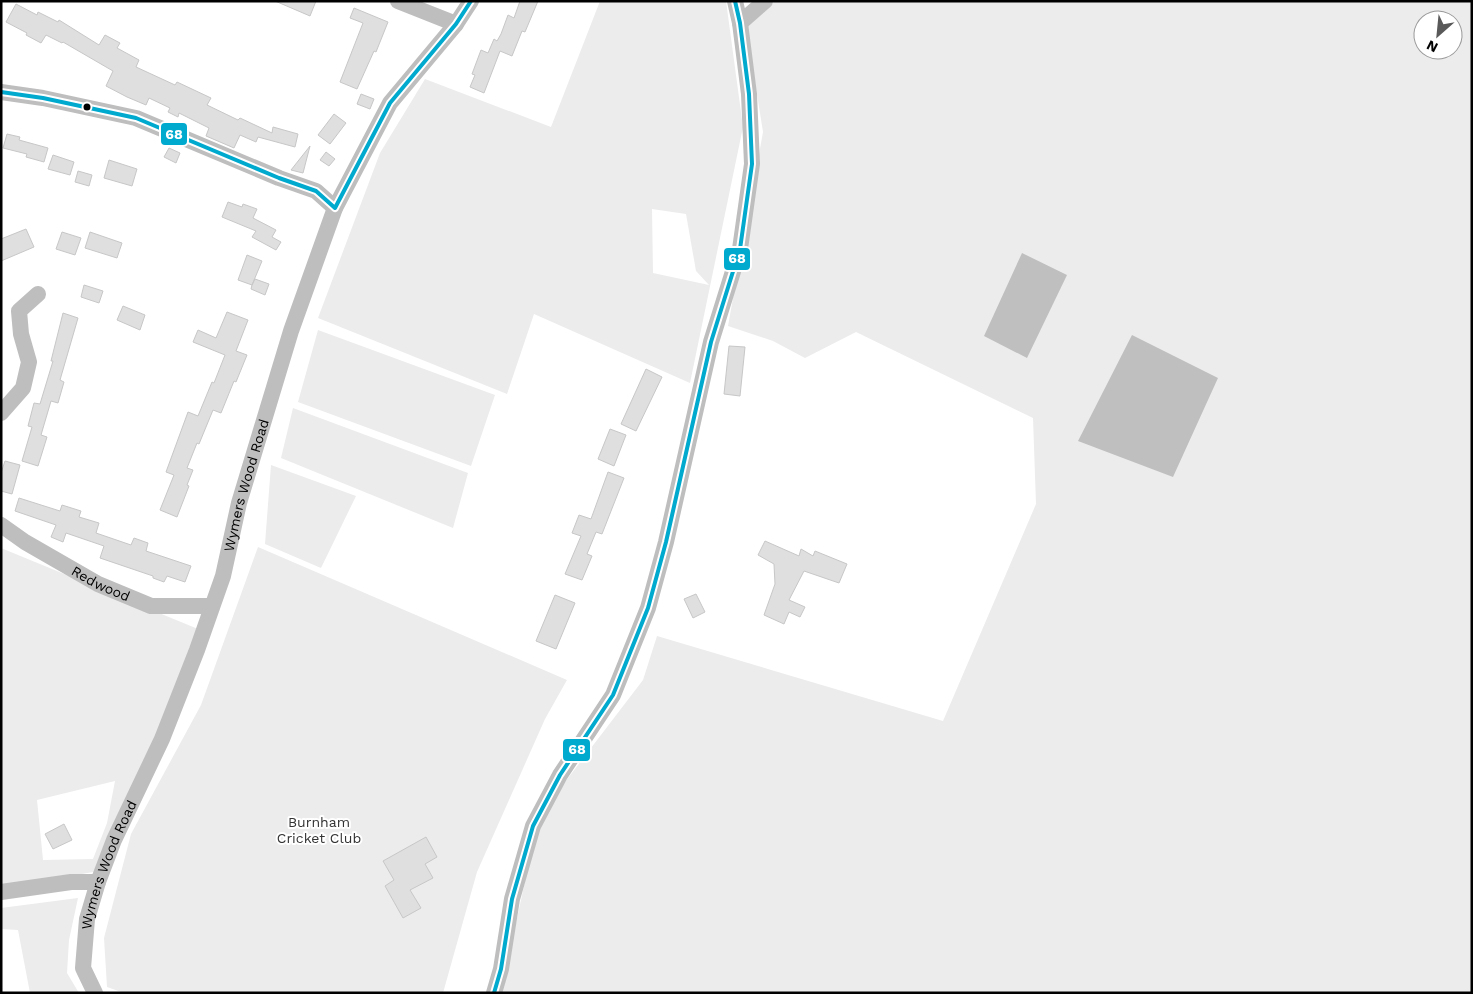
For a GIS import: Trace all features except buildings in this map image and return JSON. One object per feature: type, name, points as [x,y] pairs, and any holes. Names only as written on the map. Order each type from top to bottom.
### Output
[{"type":"street","points":[[398,1],[456,24]]},
{"type":"street","name":"Wymers Wood Road","points":[[95,993],[83,968],[87,919],[98,882],[114,840],[162,739],[223,576],[242,494],[291,330],[335,208],[390,103],[456,24],[471,1]]},
{"type":"street","points":[[494,993],[501,968],[512,900],[533,826],[560,776],[612,695],[648,608],[666,542],[711,342],[740,249],[752,164],[749,94],[740,23],[735,1]]},
{"type":"street","points":[[740,23],[766,1]]},
{"type":"street","points":[[1,92],[43,98],[136,118],[279,178],[316,191],[335,208]]},
{"type":"street","points":[[316,191],[332,190],[348,182]]},
{"type":"street","points":[[1,414],[23,388],[29,362],[21,334],[19,311],[38,294]]},
{"type":"street","name":"Redwood","points":[[1,525],[25,542],[98,584],[151,606],[212,606]]},
{"type":"street","points":[[1,892],[71,882],[98,882]]},
{"type":"green space","points":[[600,1],[726,1],[743,127],[690,383],[534,314],[507,394],[318,318],[380,153],[425,79],[551,127]],"holes":[[[652,209],[686,214],[696,271],[709,285],[653,273]]]},
{"type":"green space","points":[[775,1],[1472,1],[1472,993],[501,993],[539,816],[643,680],[657,636],[943,721],[1036,504],[1033,418],[856,332],[805,358],[773,341],[728,326],[763,132],[746,25]]},
{"type":"green space","points":[[318,330],[495,395],[471,466],[298,402]]},
{"type":"green space","points":[[293,408],[468,473],[453,528],[281,458]]},
{"type":"green space","points":[[271,465],[356,496],[321,568],[265,544]]},
{"type":"green space","name":"Burnham Cricket Club","points":[[258,547],[567,680],[545,719],[477,872],[443,993],[124,993],[107,987],[104,938],[131,834],[201,705]]},
{"type":"green space","points":[[1,548],[198,629],[99,871],[1,888]],"holes":[[[115,781],[107,823],[93,859],[43,860],[37,800]]]},
{"type":"green space","points":[[78,898],[69,940],[67,973],[79,993],[30,993],[18,930],[1,929],[1,908]]},
{"type":"shaded area","points":[[1022,253],[1067,275],[1027,358],[984,336]]},
{"type":"shaded area","points":[[1132,335],[1218,378],[1173,477],[1078,441]]},
{"type":"transit line","name":"68","points":[[335,208],[390,103],[456,24],[471,1]]},
{"type":"transit line","name":"68","points":[[494,993],[501,969],[512,899],[533,826],[560,775],[613,695],[648,608],[666,542],[711,342],[740,249],[752,164],[749,94],[740,23],[735,1]]},
{"type":"transit line","name":"68","points":[[1,92],[43,98],[136,118],[279,178],[316,191],[335,208]]}]
